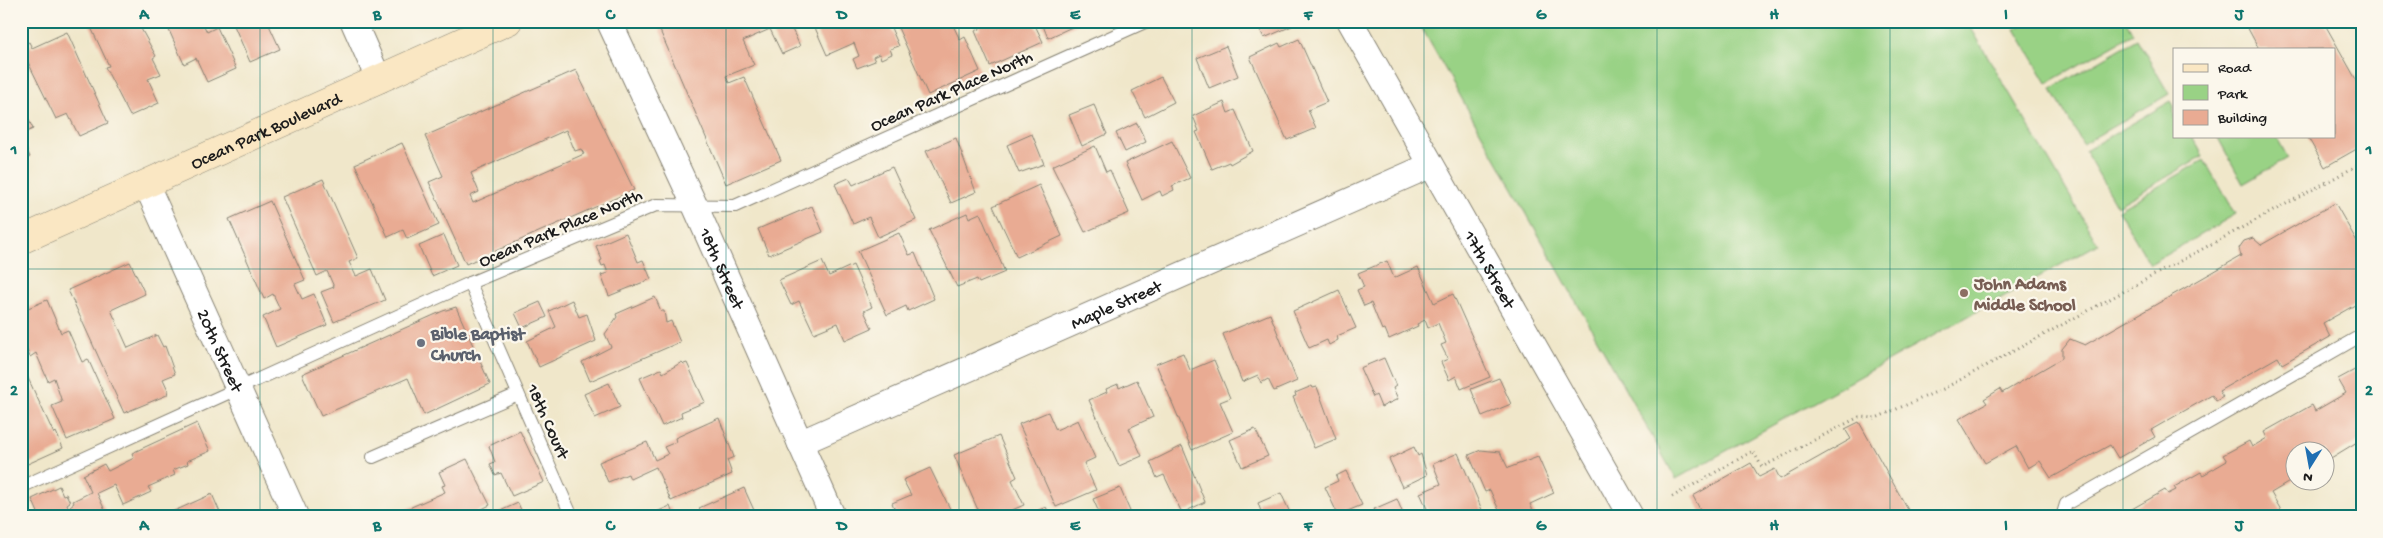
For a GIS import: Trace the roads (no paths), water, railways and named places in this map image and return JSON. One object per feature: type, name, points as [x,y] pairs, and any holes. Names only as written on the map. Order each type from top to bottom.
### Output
[{"type":"street","points":[[353,21],[379,80]]},
{"type":"street","name":"Ocean Park Boulevard","points":[[21,240],[508,21]]},
{"type":"street","name":"18th Street","points":[[609,21],[695,206],[833,517]]},
{"type":"street","name":"17th Street","points":[[1350,21],[1631,517]]},
{"type":"street","name":"Maple Street","points":[[800,443],[1431,165]]},
{"type":"street","name":"20th Street","points":[[146,184],[296,517]]},
{"type":"lane","name":"Ocean Park Place North","points":[[21,486],[470,283],[656,205],[735,206],[1147,21]]},
{"type":"lane","name":"18th Court","points":[[470,283],[572,517]]},
{"type":"lane","points":[[2062,517],[2066,504],[2362,335]]},
{"type":"lane","points":[[373,456],[518,394]]},
{"type":"place","name":"John Adams Middle School","points":[[1964,293]]},
{"type":"place","name":"Bible Baptist Church","points":[[421,343]]}]
